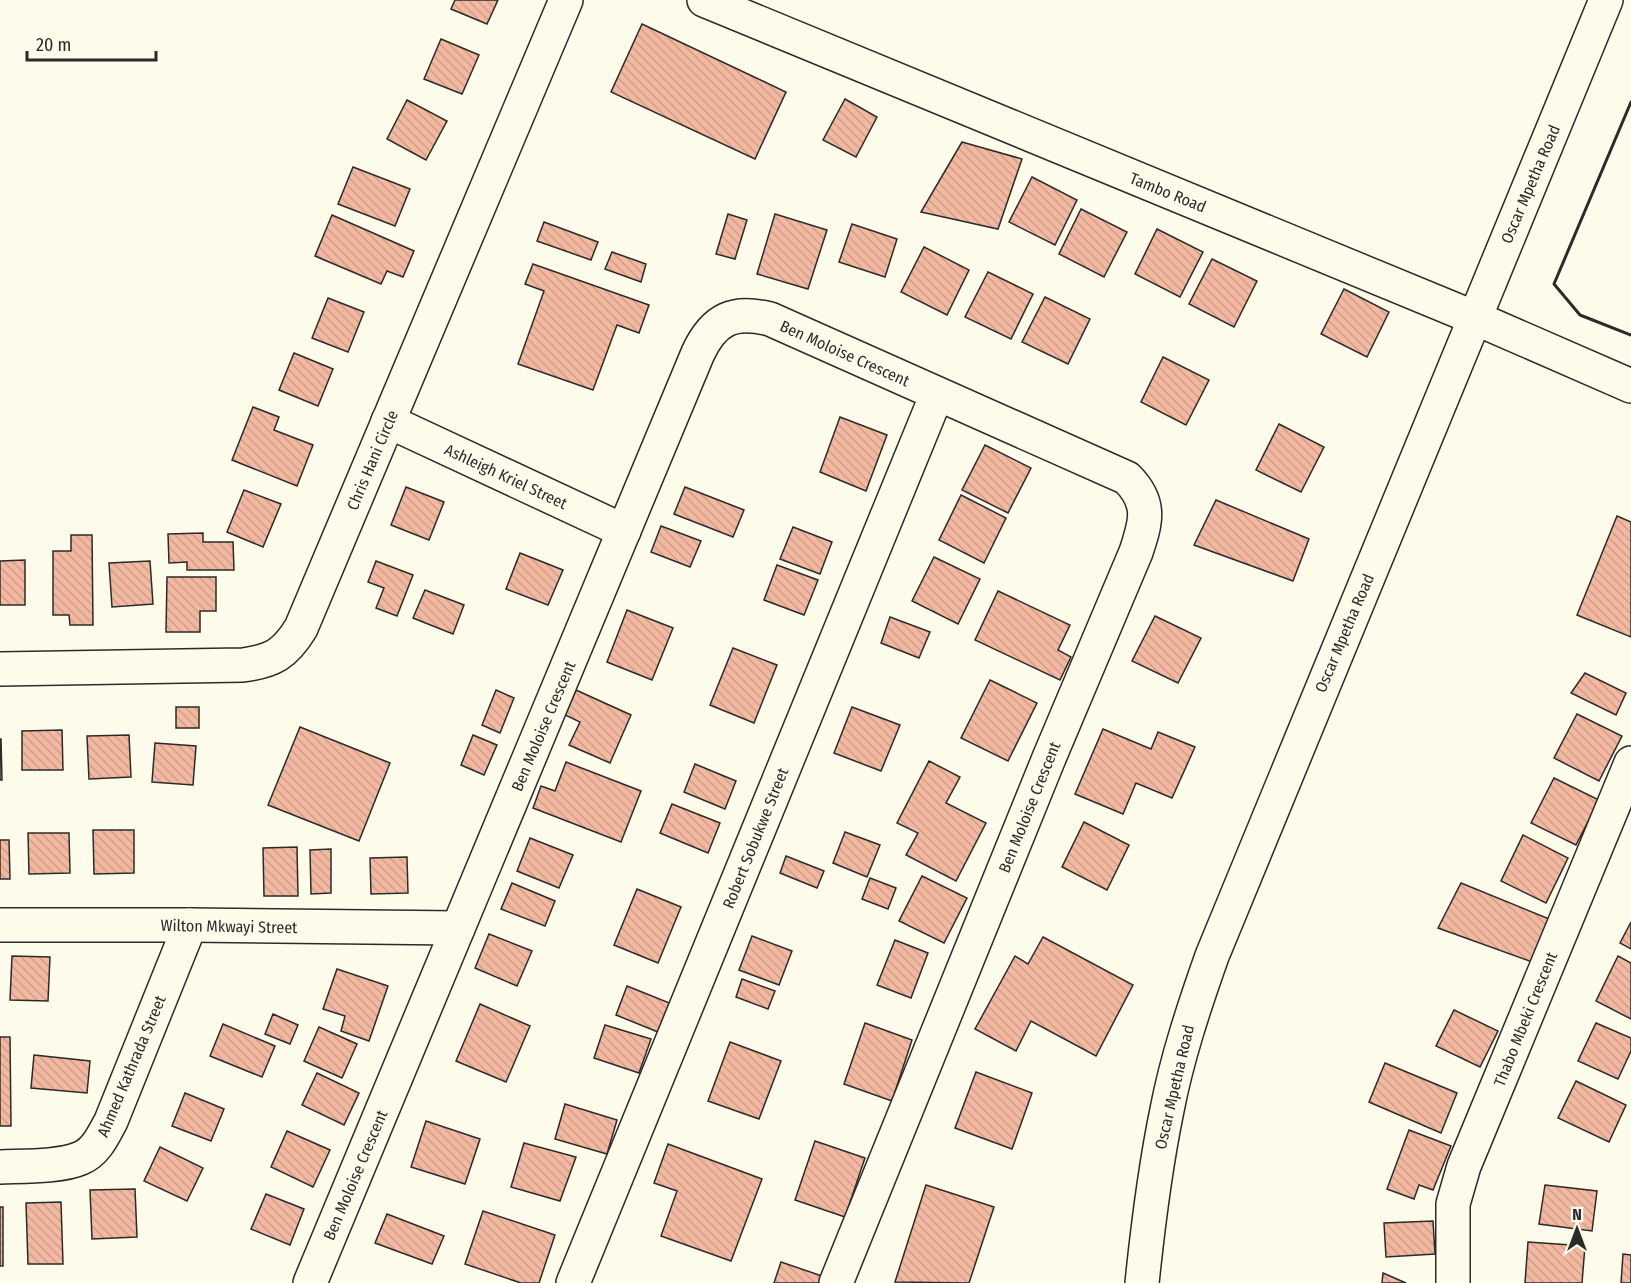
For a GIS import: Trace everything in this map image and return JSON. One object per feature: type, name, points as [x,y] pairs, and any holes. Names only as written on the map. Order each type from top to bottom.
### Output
[{"type":"street","name":"Chris Hani Circle","points":[[0,669],[243,665],[260,663],[276,657],[290,646],[302,628],[566,0]]},
{"type":"street","name":"Tambo Road","points":[[704,0],[1475,318],[1631,386]]},
{"type":"street","name":"Oscar Mpetha Road","points":[[1142,1283],[1150,1202],[1167,1108],[1198,993],[1323,682],[1606,0]]},
{"type":"street","name":"Ben Moloise Crescent","points":[[310,1283],[706,335],[725,321],[753,315],[770,320],[1127,478],[1138,489],[1145,514],[1143,530],[836,1283]]},
{"type":"street","name":"Robert Sobukwe Street","points":[[573,1283],[937,394]]},
{"type":"street","name":"Ashleigh Kriel Street","points":[[388,421],[624,531]]},
{"type":"street","name":"Thabo Mbeki Crescent","points":[[1453,1283],[1453,1204],[1464,1166],[1631,763]]},
{"type":"street","name":"Wilton Mkwayi Street","points":[[0,925],[459,928]]},
{"type":"street","name":"Ahmed Kathrada Street","points":[[0,1167],[50,1164],[82,1158],[99,1143],[111,1121],[190,925]]},
{"type":"building","points":[[455,0],[498,0],[487,24],[451,9]]},
{"type":"building","points":[[642,24],[786,92],[755,159],[611,92]]},
{"type":"building","points":[[441,39],[479,55],[462,94],[424,79]]},
{"type":"building","points":[[845,99],[877,117],[856,157],[823,140]]},
{"type":"building","points":[[407,100],[447,121],[426,160],[387,139]]},
{"type":"building","points":[[962,142],[1022,159],[998,229],[921,212]]},
{"type":"building","points":[[353,167],[410,189],[395,226],[338,204]]},
{"type":"building","points":[[1032,177],[1077,200],[1055,245],[1009,222]]},
{"type":"building","points":[[1081,209],[1127,232],[1104,277],[1059,254]]},
{"type":"building","points":[[728,214],[747,220],[735,259],[716,254]]},
{"type":"building","points":[[775,214],[827,230],[808,289],[757,274]]},
{"type":"building","points":[[332,215],[414,251],[403,277],[387,271],[381,284],[315,256]]},
{"type":"building","points":[[544,222],[598,242],[591,260],[537,241]]},
{"type":"building","points":[[852,224],[897,239],[885,277],[839,262]]},
{"type":"building","points":[[1157,229],[1203,252],[1180,297],[1135,274]]},
{"type":"building","points":[[924,247],[969,270],[947,315],[901,292]]},
{"type":"building","points":[[612,252],[646,264],[641,282],[605,269]]},
{"type":"building","points":[[1212,259],[1257,281],[1234,327],[1189,304]]},
{"type":"building","points":[[533,264],[649,305],[639,333],[617,325],[593,390],[518,364],[544,291],[525,284]]},
{"type":"building","points":[[988,272],[1033,294],[1011,339],[965,317]]},
{"type":"building","points":[[1344,289],[1389,312],[1367,357],[1321,334]]},
{"type":"building","points":[[1045,297],[1090,319],[1068,364],[1022,342]]},
{"type":"building","points":[[328,298],[364,312],[348,352],[312,338]]},
{"type":"building","points":[[294,353],[333,369],[318,406],[279,390]]},
{"type":"building","points":[[1163,357],[1209,380],[1186,425],[1141,402]]},
{"type":"building","points":[[253,407],[279,417],[274,430],[313,445],[297,486],[232,460]]},
{"type":"building","points":[[840,417],[887,435],[866,491],[820,472]]},
{"type":"building","points":[[1279,424],[1324,447],[1301,492],[1256,470]]},
{"type":"building","points":[[985,445],[1031,468],[1008,513],[962,490]]},
{"type":"building","points":[[406,487],[444,502],[429,540],[391,525]]},
{"type":"building","points":[[685,487],[744,510],[733,537],[674,514]]},
{"type":"building","points":[[244,490],[281,504],[263,547],[227,532]]},
{"type":"building","points":[[961,495],[1006,518],[984,563],[939,540]]},
{"type":"building","points":[[1216,500],[1309,539],[1293,581],[1194,545]]},
{"type":"building","points":[[1617,516],[1631,522],[1631,637],[1577,615]]},
{"type":"building","points":[[661,526],[701,541],[690,567],[651,552]]},
{"type":"building","points":[[793,527],[832,542],[820,574],[780,559]]},
{"type":"building","points":[[203,533],[203,542],[233,542],[234,570],[187,570],[187,562],[169,563],[168,534]]},
{"type":"building","points":[[71,535],[92,535],[93,625],[70,625],[69,615],[53,615],[53,551],[71,551]]},
{"type":"building","points":[[520,553],[563,570],[548,605],[506,589]]},
{"type":"building","points":[[934,557],[980,579],[958,624],[912,601]]},
{"type":"building","points":[[25,560],[25,605],[0,605],[0,561]]},
{"type":"building","points":[[150,561],[153,604],[112,607],[109,563]]},
{"type":"building","points":[[376,561],[413,575],[397,616],[376,608],[384,588],[368,582]]},
{"type":"building","points":[[777,565],[818,580],[804,615],[764,600]]},
{"type":"building","points":[[167,577],[216,577],[216,611],[200,611],[200,632],[166,632]]},
{"type":"building","points":[[425,590],[464,605],[453,634],[413,618]]},
{"type":"building","points":[[998,591],[1070,625],[1058,650],[1071,657],[1060,680],[975,640]]},
{"type":"building","points":[[627,610],[673,628],[652,680],[607,662]]},
{"type":"building","points":[[1155,616],[1201,638],[1178,683],[1132,661]]},
{"type":"building","points":[[890,617],[930,632],[919,658],[881,643]]},
{"type":"building","points":[[733,648],[777,665],[754,723],[710,705]]},
{"type":"building","points":[[1585,673],[1626,693],[1616,715],[1571,693]]},
{"type":"building","points":[[990,680],[1037,703],[1008,761],[961,738]]},
{"type":"building","points":[[496,690],[514,698],[500,733],[482,725]]},
{"type":"building","points":[[576,690],[631,715],[610,763],[569,745],[580,722],[565,715]]},
{"type":"building","points":[[176,707],[199,707],[199,728],[176,728]]},
{"type":"building","points":[[852,707],[900,725],[881,771],[834,753]]},
{"type":"building","points":[[1577,714],[1622,736],[1599,781],[1554,758]]},
{"type":"building","points":[[300,727],[390,763],[359,841],[268,805]]},
{"type":"building","points":[[1103,729],[1151,749],[1158,732],[1195,747],[1172,798],[1136,783],[1123,814],[1075,794]]},
{"type":"building","points":[[62,730],[63,770],[22,770],[22,731]]},
{"type":"building","points":[[129,735],[131,777],[89,779],[87,736]]},
{"type":"building","points":[[473,735],[497,745],[484,775],[461,765]]},
{"type":"building","points":[[1,739],[2,780],[0,780]]},
{"type":"building","points":[[155,743],[196,746],[193,785],[152,782]]},
{"type":"building","points":[[929,761],[960,777],[946,803],[986,823],[956,881],[906,855],[918,833],[897,823]]},
{"type":"building","points":[[566,762],[641,791],[621,842],[533,808],[541,786],[555,791]]},
{"type":"building","points":[[695,764],[736,781],[725,809],[684,792]]},
{"type":"building","points":[[1554,778],[1599,800],[1576,845],[1531,823]]},
{"type":"building","points":[[672,804],[720,823],[708,853],[660,833]]},
{"type":"building","points":[[1084,822],[1129,845],[1107,890],[1062,867]]},
{"type":"building","points":[[93,830],[134,830],[134,873],[94,874]]},
{"type":"building","points":[[845,832],[880,845],[867,877],[833,863]]},
{"type":"building","points":[[28,833],[69,833],[70,873],[29,874]]},
{"type":"building","points":[[1523,835],[1568,858],[1546,903],[1501,881]]},
{"type":"building","points":[[530,838],[573,855],[559,888],[517,871]]},
{"type":"building","points":[[0,840],[9,840],[10,879],[0,879]]},
{"type":"building","points":[[297,847],[298,896],[264,896],[263,848]]},
{"type":"building","points":[[331,849],[331,893],[311,894],[310,850]]},
{"type":"building","points":[[786,856],[824,871],[817,888],[780,873]]},
{"type":"building","points":[[407,857],[408,893],[371,894],[370,858]]},
{"type":"building","points":[[922,876],[967,898],[944,943],[899,921]]},
{"type":"building","points":[[870,878],[896,888],[888,909],[862,899]]},
{"type":"building","points":[[512,883],[555,901],[545,926],[501,909]]},
{"type":"building","points":[[1461,883],[1554,921],[1538,964],[1438,928]]},
{"type":"building","points":[[637,889],[681,907],[658,963],[614,945]]},
{"type":"building","points":[[1631,922],[1631,949],[1620,943]]},
{"type":"building","points":[[489,934],[532,951],[517,986],[475,968]]},
{"type":"building","points":[[752,936],[792,951],[779,985],[739,970]]},
{"type":"building","points":[[1043,937],[1133,985],[1096,1056],[1031,1021],[1016,1051],[975,1029],[1015,956],[1028,964]]},
{"type":"building","points":[[895,940],[928,953],[911,998],[877,985]]},
{"type":"building","points":[[12,956],[50,957],[48,1001],[10,1000]]},
{"type":"building","points":[[1618,956],[1631,963],[1631,1019],[1596,1001]]},
{"type":"building","points":[[337,969],[388,986],[369,1041],[341,1031],[345,1016],[323,1009]]},
{"type":"building","points":[[742,979],[775,991],[768,1009],[736,997]]},
{"type":"building","points":[[627,986],[677,1006],[658,1032],[616,1015]]},
{"type":"building","points":[[480,1004],[530,1026],[506,1082],[456,1061]]},
{"type":"building","points":[[1454,1010],[1498,1031],[1480,1067],[1436,1046]]},
{"type":"building","points":[[273,1014],[298,1025],[290,1044],[265,1034]]},
{"type":"building","points":[[865,1023],[912,1040],[892,1101],[844,1084]]},
{"type":"building","points":[[1596,1023],[1631,1038],[1631,1051],[1618,1079],[1578,1061]]},
{"type":"building","points":[[223,1024],[275,1046],[262,1077],[210,1056]]},
{"type":"building","points":[[605,1025],[651,1039],[639,1073],[594,1058]]},
{"type":"building","points":[[319,1027],[357,1044],[342,1078],[304,1061]]},
{"type":"building","points":[[0,1037],[10,1037],[11,1126],[0,1126]]},
{"type":"building","points":[[730,1042],[781,1061],[759,1119],[708,1101]]},
{"type":"building","points":[[34,1055],[90,1061],[87,1093],[31,1088]]},
{"type":"building","points":[[1385,1063],[1457,1093],[1441,1133],[1369,1102]]},
{"type":"building","points":[[976,1072],[1032,1093],[1012,1149],[955,1128]]},
{"type":"building","points":[[317,1073],[359,1093],[344,1125],[302,1105]]},
{"type":"building","points":[[1576,1081],[1626,1105],[1609,1142],[1558,1118]]},
{"type":"building","points":[[185,1093],[224,1109],[211,1141],[172,1126]]},
{"type":"building","points":[[565,1104],[617,1120],[607,1154],[555,1139]]},
{"type":"building","points":[[426,1121],[480,1139],[465,1184],[411,1167]]},
{"type":"building","points":[[1409,1130],[1451,1146],[1433,1190],[1419,1185],[1414,1199],[1387,1189]]},
{"type":"building","points":[[287,1131],[330,1150],[313,1187],[271,1167]]},
{"type":"building","points":[[815,1141],[865,1158],[845,1217],[795,1200]]},
{"type":"building","points":[[524,1143],[576,1157],[560,1201],[511,1187]]},
{"type":"building","points":[[668,1144],[762,1179],[731,1261],[661,1236],[677,1191],[654,1183]]},
{"type":"building","points":[[160,1147],[203,1168],[187,1201],[144,1181]]},
{"type":"building","points":[[926,1185],[994,1207],[969,1283],[895,1282]]},
{"type":"building","points":[[1545,1185],[1597,1191],[1592,1231],[1539,1224]]},
{"type":"building","points":[[135,1189],[137,1237],[92,1239],[90,1190]]},
{"type":"building","points":[[266,1194],[304,1209],[290,1245],[251,1229]]},
{"type":"building","points":[[61,1202],[63,1264],[28,1264],[26,1203]]},
{"type":"building","points":[[0,1207],[3,1207],[3,1266],[0,1266]]},
{"type":"building","points":[[483,1211],[555,1235],[539,1283],[521,1283],[465,1264]]},
{"type":"building","points":[[387,1214],[444,1236],[432,1264],[375,1243]]},
{"type":"building","points":[[1433,1221],[1435,1254],[1386,1257],[1384,1223]]},
{"type":"building","points":[[1528,1242],[1585,1246],[1582,1283],[1525,1283]]},
{"type":"building","points":[[1623,1254],[1631,1255],[1631,1283],[1621,1283]]},
{"type":"building","points":[[781,1262],[822,1276],[820,1283],[774,1283]]},
{"type":"building","points":[[1383,1273],[1406,1283],[1382,1283]]},
{"type":"wall","points":[[1631,102],[1554,284],[1580,315],[1631,335]]}]
